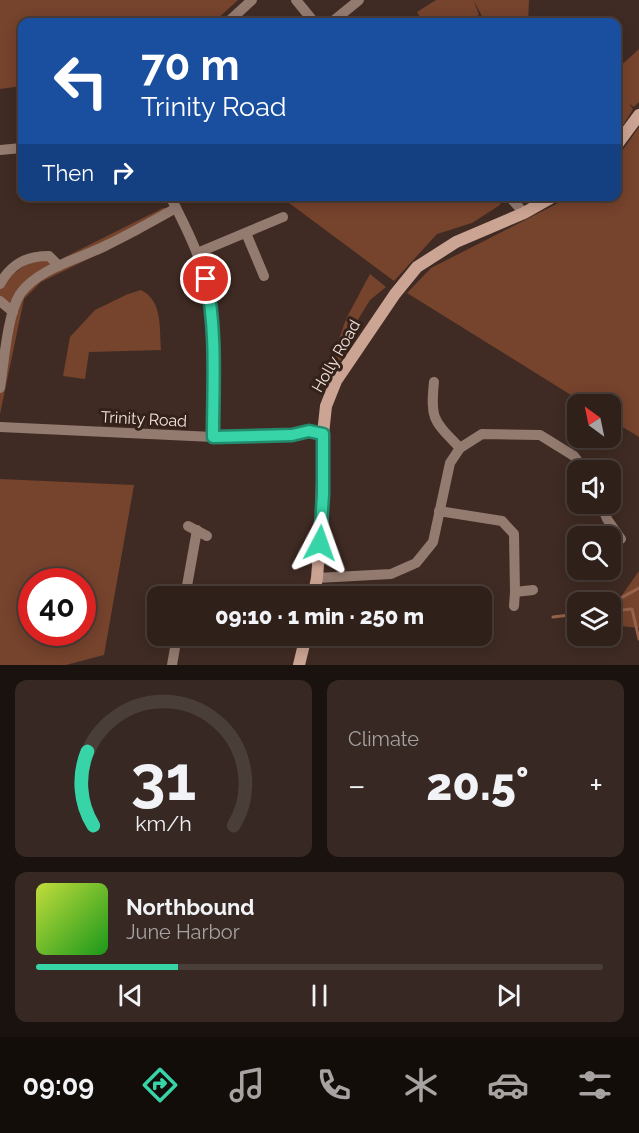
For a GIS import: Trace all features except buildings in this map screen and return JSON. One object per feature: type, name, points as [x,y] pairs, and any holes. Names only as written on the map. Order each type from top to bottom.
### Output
[{"type":"street","points":[[232,18],[252,0]]},
{"type":"street","points":[[296,0],[311,18]]},
{"type":"street","points":[[337,18],[359,0]]},
{"type":"street","points":[[621,139],[639,115]]},
{"type":"street","points":[[0,150],[18,148]]},
{"type":"street","points":[[172,201],[206,279],[212,320],[213,437]]},
{"type":"street","points":[[513,201],[524,213]]},
{"type":"street","name":"Holly Road","points":[[316,586],[323,494],[323,434],[326,406],[336,381],[388,303],[417,267],[456,242],[524,213],[545,201]]},
{"type":"street","points":[[0,388],[13,312],[19,296],[29,283],[40,275],[106,246],[176,208]]},
{"type":"street","points":[[197,254],[283,217]]},
{"type":"street","points":[[246,233],[264,276]]},
{"type":"street","points":[[0,284],[15,265],[37,256],[49,256],[59,266]]},
{"type":"street","points":[[0,301],[13,312]]},
{"type":"street","points":[[434,382],[431,409],[439,426],[460,448]]},
{"type":"street","name":"Trinity Road","points":[[0,427],[213,437],[292,435],[309,431],[323,434]]},
{"type":"street","points":[[317,578],[391,574],[416,563],[433,542],[450,463],[460,448],[482,434],[540,435],[577,460]]},
{"type":"street","points":[[439,511],[502,521],[514,534],[514,606]]},
{"type":"street","points":[[187,586],[198,531]]},
{"type":"street","points":[[515,592],[533,590]]},
{"type":"street","points":[[172,665],[175,646]]},
{"type":"street","points":[[298,665],[303,646]]},
{"type":"shaded area","points":[[0,0],[238,0],[218,18],[18,18],[18,87],[0,89]]},
{"type":"shaded area","points":[[436,0],[529,0],[528,18],[483,18],[474,1],[479,15],[473,18],[421,18],[417,12]]},
{"type":"shaded area","points":[[639,49],[639,102],[634,107],[629,104],[633,109],[621,128],[621,65]]},
{"type":"shaded area","points":[[639,127],[639,437],[621,426],[621,394],[569,394],[407,293],[431,268],[562,201],[621,201],[621,152]]},
{"type":"shaded area","points":[[286,201],[500,201],[500,205],[472,223],[437,234],[394,281]]},
{"type":"shaded area","points":[[163,208],[176,208],[142,227],[140,234],[41,282],[24,299],[0,414],[0,354],[13,312],[0,301],[0,284],[37,256],[59,266],[63,258]]},
{"type":"shaded area","points":[[370,274],[386,287],[370,300],[356,323],[349,348],[323,385],[346,319]]},
{"type":"shaded area","points":[[141,290],[153,301],[156,308],[160,324],[161,350],[89,352],[85,379],[63,376],[70,337],[95,310]]},
{"type":"shaded area","points":[[0,479],[134,485],[104,655],[66,665],[0,665]]},
{"type":"shaded area","points":[[639,571],[639,628],[621,626],[621,596]]},
{"type":"waterway","points":[[621,598],[639,588]]},
{"type":"waterway","points":[[621,610],[632,609],[639,639]]},
{"type":"waterway","points":[[553,617],[567,615]]},
{"type":"route","points":[[206,279],[214,349],[213,437],[292,435],[309,431],[323,434],[320,543]]}]
